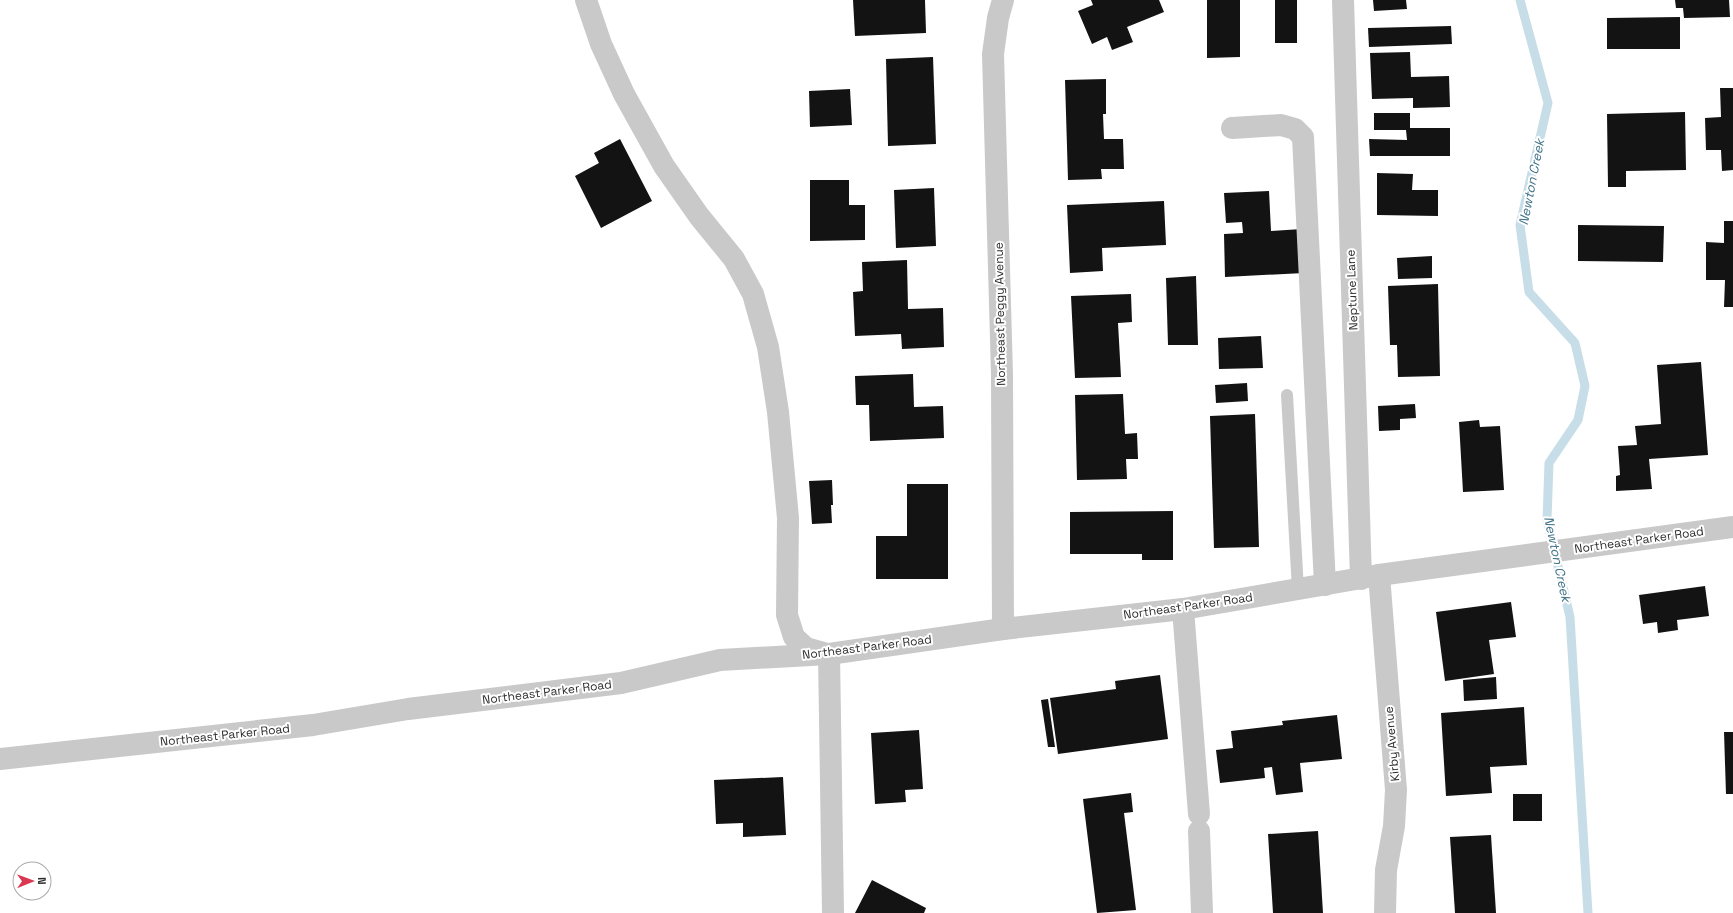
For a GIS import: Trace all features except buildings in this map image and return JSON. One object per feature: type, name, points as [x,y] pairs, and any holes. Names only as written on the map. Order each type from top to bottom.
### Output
[{"type":"street","points":[[586,0],[601,44],[624,94],[664,166],[699,216],[734,259],[753,294],[768,347],[778,412],[788,518],[787,615],[794,637],[806,648],[829,654],[833,913]]},
{"type":"street","name":"Northeast Peggy Avenue","points":[[1003,0],[998,18],[993,54],[1002,376],[1003,629]]},
{"type":"street","name":"Neptune Lane","points":[[1343,0],[1370,577]]},
{"type":"street","points":[[1232,128],[1281,125],[1295,129],[1303,137],[1325,585]]},
{"type":"street","name":"Northeast Parker Road","points":[[0,759],[313,725],[408,709],[621,683],[720,660],[829,654],[1003,629],[1183,609],[1370,577],[1733,527]]},
{"type":"street","name":"Kirby Avenue","points":[[1370,577],[1396,790],[1394,826],[1386,870],[1385,913]]},
{"type":"street","points":[[1183,609],[1199,822],[1202,913]]},
{"type":"lane","points":[[1288,395],[1298,590]]},
{"type":"waterway","name":"Newton Creek","points":[[1520,0],[1548,103],[1520,225],[1529,292],[1575,343],[1585,386],[1578,420],[1549,463],[1547,520],[1570,617],[1588,913]]}]
